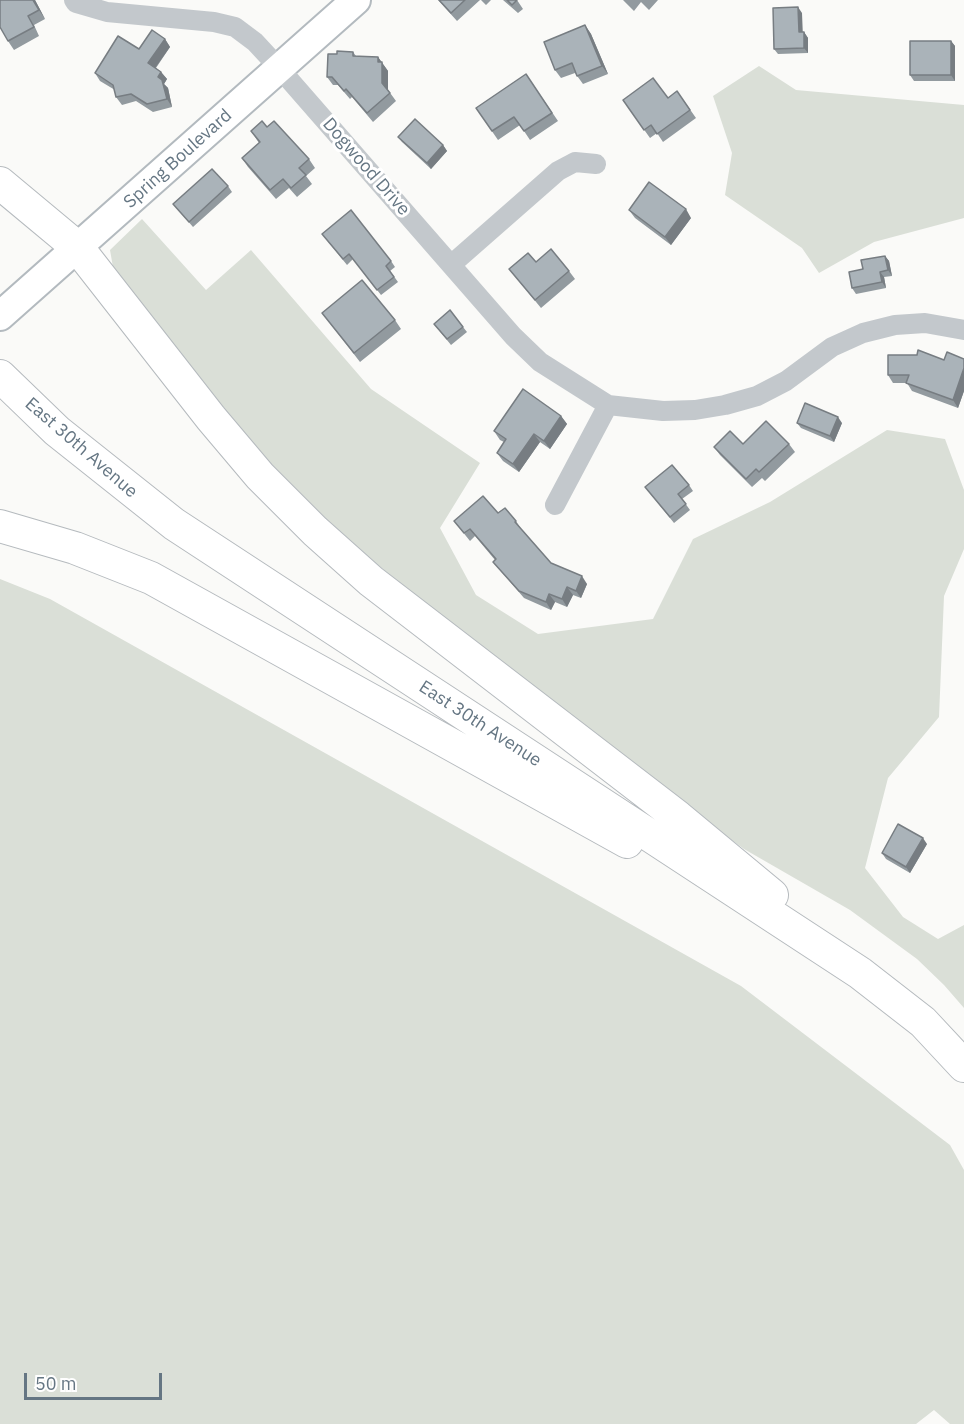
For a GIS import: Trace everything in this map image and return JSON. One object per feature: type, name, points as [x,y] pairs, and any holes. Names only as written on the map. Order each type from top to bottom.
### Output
[{"type":"main road","points":[[0,183],[78,248],[211,418],[260,476],[315,531],[380,587],[678,817],[861,973]]},
{"type":"main road","name":"East 30th Avenue","points":[[11,386],[57,431],[174,524],[861,973],[923,1022],[964,1066]]},
{"type":"main road","points":[[0,526],[75,548],[151,578],[504,775],[800,933]]},
{"type":"street","name":"Dogwood Drive","points":[[74,0],[76,3],[107,12],[214,22],[235,27],[255,42],[513,336],[540,362],[608,405],[663,411],[695,410],[725,405],[758,396],[786,381],[832,346],[863,333],[895,325],[925,323],[964,330]]},
{"type":"street","name":"Spring Boulevard","points":[[0,316],[356,0]]},
{"type":"street","points":[[452,264],[558,171],[575,162],[596,164]]},
{"type":"street","points":[[555,506],[608,405]]},
{"type":"shaded area","points":[[759,66],[796,90],[964,105],[964,218],[874,242],[819,273],[802,248],[725,195],[732,153],[713,96]]},
{"type":"shaded area","points":[[142,219],[206,290],[251,250],[371,389],[480,463],[440,528],[476,595],[538,634],[653,619],[693,539],[770,502],[887,430],[945,439],[964,490],[964,549],[944,596],[939,717],[888,778],[865,868],[903,917],[938,939],[964,925],[964,1008],[917,959],[850,910],[744,849],[664,791],[341,536],[306,503],[241,433],[114,273],[110,250]]},
{"type":"shaded area","points":[[0,579],[50,599],[741,986],[950,1145],[964,1170],[964,1424],[950,1424],[934,1410],[916,1424],[0,1424]]},
{"type":"building","points":[[0,0],[33,0],[39,10],[28,16],[34,27],[8,41],[0,27]]},
{"type":"building","points":[[439,0],[465,0],[451,13]]},
{"type":"building","points":[[507,0],[517,0],[512,5]]},
{"type":"building","points":[[798,7],[799,32],[804,32],[804,48],[774,49],[773,8]]},
{"type":"building","points":[[585,25],[602,66],[577,76],[572,63],[555,70],[544,42]]},
{"type":"building","points":[[152,30],[165,39],[148,63],[161,72],[158,77],[162,80],[167,99],[147,104],[131,94],[116,97],[113,85],[95,73],[118,36],[139,49]]},
{"type":"building","points":[[910,41],[951,41],[951,75],[910,75]]},
{"type":"building","points":[[337,51],[353,52],[353,56],[378,57],[378,62],[382,62],[382,83],[390,93],[367,113],[346,89],[344,91],[332,77],[327,77],[328,54],[337,54]]},
{"type":"building","points":[[526,74],[552,113],[524,131],[514,117],[492,131],[476,108]]},
{"type":"building","points":[[653,78],[668,98],[677,91],[690,110],[657,134],[651,125],[644,130],[623,100]]},
{"type":"building","points":[[415,119],[443,145],[427,163],[398,137]]},
{"type":"building","points":[[262,121],[267,127],[274,121],[309,159],[299,168],[306,175],[291,188],[283,179],[270,190],[242,158],[260,142],[251,131]]},
{"type":"building","points":[[212,169],[228,186],[189,222],[173,204]]},
{"type":"building","points":[[649,182],[686,209],[665,237],[629,210]]},
{"type":"building","points":[[351,210],[391,261],[386,266],[394,277],[377,290],[349,254],[343,259],[322,234]]},
{"type":"building","points":[[551,249],[569,271],[535,300],[509,269],[528,253],[536,262]]},
{"type":"building","points":[[885,256],[888,270],[880,272],[882,282],[852,288],[849,272],[863,269],[861,260]]},
{"type":"building","points":[[362,280],[395,320],[354,353],[322,313]]},
{"type":"building","points":[[450,310],[463,327],[447,339],[434,324]]},
{"type":"building","points":[[918,350],[944,360],[947,352],[964,359],[964,368],[953,400],[906,383],[909,375],[888,375],[888,355],[917,355]]},
{"type":"building","points":[[523,389],[561,416],[544,441],[534,434],[513,464],[497,453],[506,439],[494,431]]},
{"type":"building","points":[[805,403],[838,417],[830,436],[797,423]]},
{"type":"building","points":[[766,421],[789,444],[759,472],[756,469],[746,479],[714,447],[730,431],[743,444]]},
{"type":"building","points":[[672,465],[689,485],[678,494],[686,504],[670,517],[645,487]]},
{"type":"building","points":[[483,496],[498,513],[505,508],[551,563],[582,576],[576,591],[567,587],[562,599],[549,594],[546,602],[519,591],[493,562],[496,559],[470,529],[464,533],[454,521]]},
{"type":"building","points":[[898,824],[923,838],[906,867],[882,853]]}]
